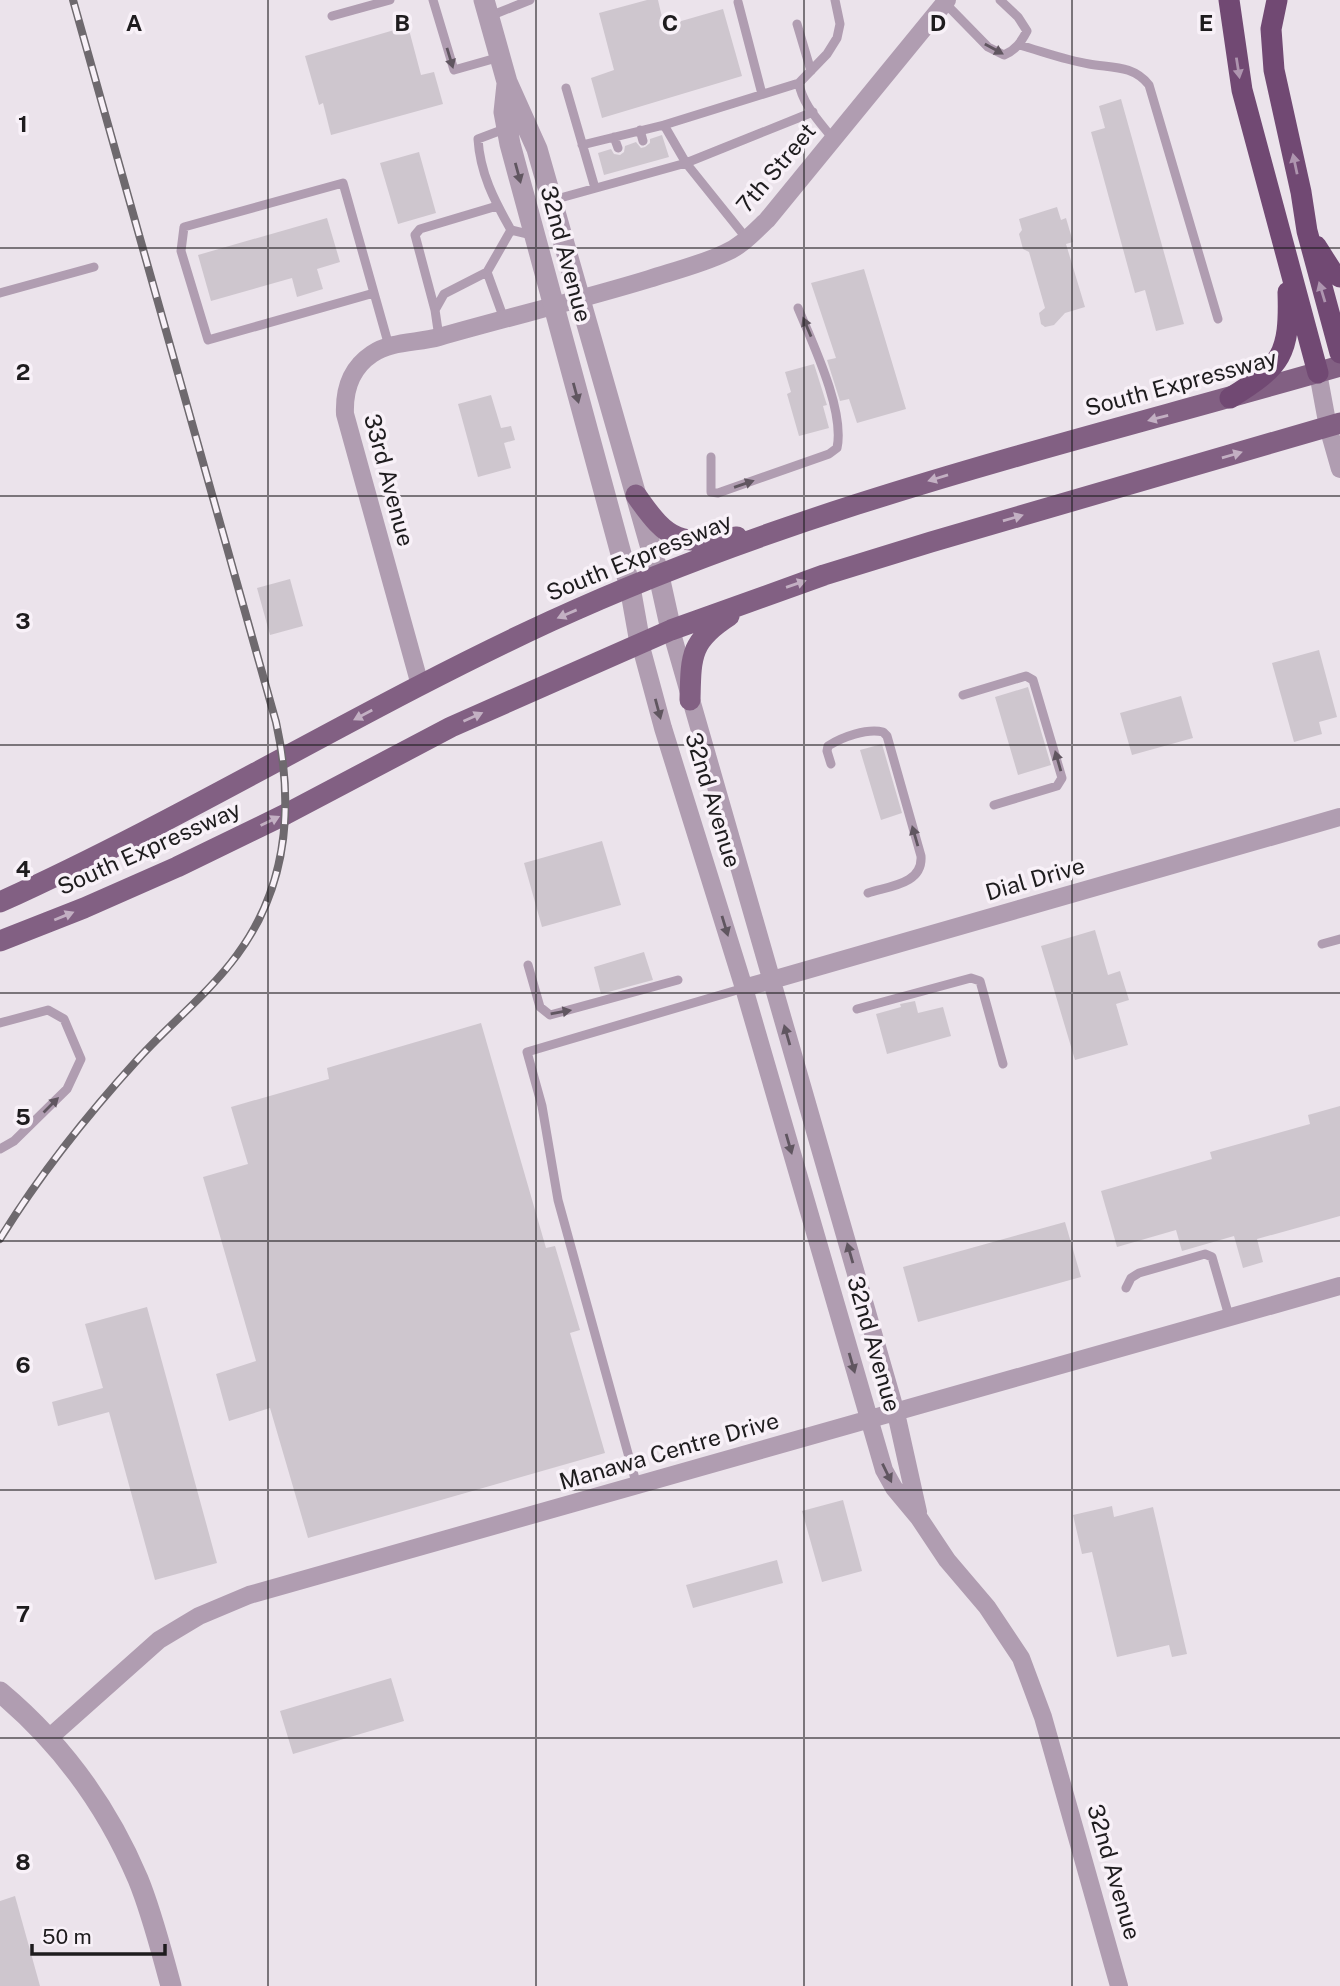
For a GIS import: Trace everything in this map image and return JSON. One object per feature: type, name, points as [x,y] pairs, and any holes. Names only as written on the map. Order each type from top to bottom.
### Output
[{"type":"highway","points":[[1229,0],[1238,71],[1279,234],[1318,373]]},
{"type":"highway","points":[[1277,0],[1271,29],[1271,50],[1307,231],[1340,353]]},
{"type":"highway","points":[[1307,231],[1332,271],[1340,277]]},
{"type":"highway","points":[[1230,398],[1262,379],[1283,351],[1289,315],[1279,234]]},
{"type":"main road","name":"South Expressway","points":[[0,902],[74,869],[420,685],[551,621],[630,587],[859,502],[999,460],[1340,366]]},
{"type":"main road","name":"South Expressway","points":[[0,941],[177,867],[286,814],[452,727],[671,629],[762,596],[932,542],[1334,425]]},
{"type":"main road","points":[[636,495],[662,528],[683,540],[713,540],[774,532]]},
{"type":"main road","points":[[690,700],[691,665],[694,651],[701,639],[711,628],[762,596]]},
{"type":"street","name":"7th Street","points":[[552,306],[579,301],[725,253],[747,239],[767,220],[946,1]]},
{"type":"street","name":"32nd Avenue","points":[[486,8],[507,82],[504,112],[537,149],[659,576],[690,700],[896,1413],[919,1518]]},
{"type":"street","name":"32nd Avenue","points":[[515,123],[534,235],[630,587],[640,643],[663,728],[744,988],[884,1470],[894,1488],[919,1518],[947,1560],[987,1606],[1021,1658],[1043,1717],[1119,1986]]},
{"type":"street","name":"33rd Avenue","points":[[420,685],[345,414],[347,387],[354,371],[373,353],[389,346],[439,337],[552,306]]},
{"type":"street","points":[[1318,373],[1334,425],[1340,469]]},
{"type":"street","name":"Dial Drive","points":[[744,988],[1340,817]]},
{"type":"street","name":"Manawa Centre Drive","points":[[50,1737],[159,1640],[199,1616],[249,1595],[1340,1286]]},
{"type":"street","points":[[0,1692],[50,1737],[92,1793],[125,1850],[150,1913],[171,1986]]},
{"type":"lane","points":[[332,16],[390,0]]},
{"type":"lane","points":[[433,0],[454,70],[500,57]]},
{"type":"lane","points":[[486,8],[530,0]]},
{"type":"lane","points":[[582,145],[664,125],[799,83],[827,54],[837,38],[840,24],[835,0]]},
{"type":"lane","points":[[946,1],[988,47],[1004,55],[1018,45],[1027,31],[1018,17],[1000,0]]},
{"type":"lane","points":[[738,2],[762,94]]},
{"type":"lane","points":[[797,24],[811,71]]},
{"type":"lane","points":[[1018,45],[1088,64],[1121,67],[1135,73],[1149,85],[1218,318]]},
{"type":"lane","points":[[799,83],[800,92],[833,139]]},
{"type":"lane","points":[[566,88],[595,188]]},
{"type":"lane","points":[[551,200],[595,188],[626,174],[651,167],[686,163],[813,112]]},
{"type":"lane","points":[[515,123],[478,139],[479,158],[496,206],[511,230],[534,235]]},
{"type":"lane","points":[[664,125],[686,163],[747,239]]},
{"type":"lane","points":[[640,130],[643,141]]},
{"type":"lane","points":[[614,137],[618,148]]},
{"type":"lane","points":[[374,293],[208,340],[181,251],[184,227],[343,183],[389,346]]},
{"type":"lane","points":[[439,337],[435,310],[415,235],[420,229],[496,206]]},
{"type":"lane","points":[[435,310],[444,294],[487,272],[511,230]]},
{"type":"lane","points":[[0,293],[94,267]]},
{"type":"lane","points":[[487,272],[504,319]]},
{"type":"lane","points":[[711,457],[711,492],[718,493],[829,454],[837,448],[840,437],[838,419],[820,360],[798,308]]},
{"type":"lane","points":[[963,695],[1026,677],[1033,680],[1062,778],[1057,786],[994,805]]},
{"type":"lane","points":[[831,764],[827,751],[828,746],[835,741],[872,730],[883,732],[887,736],[922,866],[908,881],[869,893]]},
{"type":"lane","points":[[1322,944],[1340,939]]},
{"type":"lane","points":[[528,965],[540,1007],[550,1015],[678,980]]},
{"type":"lane","points":[[857,1009],[971,978],[980,981],[1003,1064]]},
{"type":"lane","points":[[637,1486],[558,1200],[542,1106],[527,1052],[744,988]]},
{"type":"lane","points":[[0,1023],[48,1010],[64,1019],[81,1059],[67,1089],[14,1141],[0,1149]]},
{"type":"lane","points":[[1126,1288],[1131,1278],[1139,1273],[1205,1254],[1212,1257],[1229,1316]]},
{"type":"building","points":[[647,0],[658,0],[664,26],[723,9],[742,76],[602,118],[591,78],[614,70],[599,13]]},
{"type":"building","points":[[408,26],[421,75],[434,72],[443,104],[331,135],[323,103],[319,105],[305,56]]},
{"type":"building","points":[[1121,99],[1184,324],[1156,331],[1145,290],[1135,293],[1091,132],[1105,128],[1099,106]]},
{"type":"building","points":[[662,135],[669,157],[604,175],[598,153],[611,149],[614,154],[620,155],[625,146],[636,142],[641,148],[645,147],[650,143],[650,139]]},
{"type":"building","points":[[419,152],[436,213],[398,224],[380,163]]},
{"type":"building","points":[[1057,207],[1061,220],[1066,218],[1073,242],[1066,244],[1085,307],[1065,313],[1054,325],[1045,327],[1041,324],[1039,313],[1045,308],[1029,252],[1023,249],[1019,219]]},
{"type":"building","points":[[327,218],[340,262],[317,269],[323,289],[297,297],[292,278],[211,301],[198,255]]},
{"type":"building","points":[[864,269],[906,409],[857,423],[849,399],[840,401],[827,360],[836,358],[811,283]]},
{"type":"building","points":[[814,364],[827,405],[823,406],[829,428],[799,436],[787,394],[791,392],[785,372]]},
{"type":"building","points":[[491,395],[501,428],[511,426],[515,440],[504,443],[511,468],[478,477],[458,404]]},
{"type":"building","points":[[290,579],[303,626],[270,635],[257,588]]},
{"type":"building","points":[[1319,650],[1337,717],[1319,722],[1322,734],[1294,742],[1272,663]]},
{"type":"building","points":[[1028,687],[1051,765],[1018,775],[995,697]]},
{"type":"building","points":[[1181,696],[1193,738],[1132,755],[1120,713]]},
{"type":"building","points":[[882,744],[902,813],[881,820],[860,750]]},
{"type":"building","points":[[602,841],[621,905],[542,927],[524,863]]},
{"type":"building","points":[[1095,930],[1108,975],[1120,971],[1129,1000],[1116,1004],[1128,1045],[1075,1060],[1041,946]]},
{"type":"building","points":[[644,952],[653,980],[601,994],[594,967]]},
{"type":"building","points":[[915,1001],[918,1013],[943,1007],[951,1036],[887,1054],[876,1014]]},
{"type":"building","points":[[481,1023],[546,1248],[555,1246],[580,1330],[570,1333],[605,1453],[308,1538],[270,1408],[229,1421],[216,1374],[256,1361],[203,1177],[248,1164],[231,1107],[329,1079],[327,1068]]},
{"type":"building","points":[[1340,1106],[1340,1216],[1257,1239],[1263,1262],[1243,1268],[1234,1236],[1182,1251],[1176,1230],[1117,1247],[1101,1191],[1212,1159],[1210,1152],[1310,1124],[1308,1115]]},
{"type":"building","points":[[1065,1222],[1081,1277],[918,1322],[903,1267]]},
{"type":"building","points":[[147,1307],[217,1563],[155,1580],[109,1412],[58,1426],[52,1402],[103,1388],[85,1324]]},
{"type":"building","points":[[843,1500],[862,1571],[822,1582],[802,1511]]},
{"type":"building","points":[[1112,1506],[1114,1517],[1153,1507],[1187,1654],[1172,1657],[1169,1645],[1117,1657],[1092,1552],[1082,1554],[1073,1515]]},
{"type":"building","points":[[777,1560],[783,1583],[693,1608],[686,1585]]},
{"type":"building","points":[[391,1678],[404,1721],[293,1754],[280,1711]]},
{"type":"building","points":[[15,1896],[40,1986],[0,1986],[0,1901]]},
{"type":"railway","points":[[0,1239],[48,1168],[101,1101],[237,955],[254,929],[267,901],[276,873],[285,814],[285,783],[276,722],[73,0]]}]
